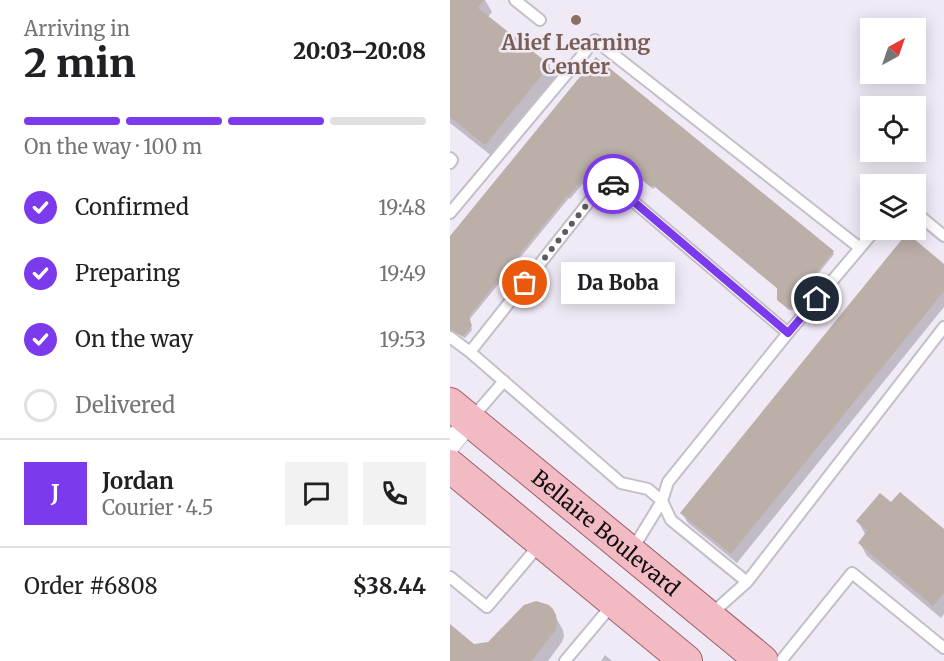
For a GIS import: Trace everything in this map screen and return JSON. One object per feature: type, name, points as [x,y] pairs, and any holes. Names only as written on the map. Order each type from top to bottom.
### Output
[{"type":"main road","name":"Bellaire Boulevard","points":[[460,412],[708,616],[752,658]]},
{"type":"main road","points":[[450,466],[615,602],[679,659]]},
{"type":"street","points":[[450,446],[460,412]]},
{"type":"lane","points":[[515,0],[540,20]]},
{"type":"lane","points":[[450,213],[595,40],[860,248]]},
{"type":"lane","points":[[450,158],[452,160],[450,163]]},
{"type":"lane","points":[[470,352],[607,179],[788,333]]},
{"type":"lane","points":[[926,221],[944,236]]},
{"type":"lane","points":[[630,552],[662,501],[668,482],[867,240]]},
{"type":"lane","points":[[708,616],[747,582],[944,327]]},
{"type":"lane","points":[[450,337],[621,483],[648,489],[662,501],[671,520],[747,582]]},
{"type":"lane","points":[[460,412],[504,381]]},
{"type":"lane","points":[[450,577],[487,607],[542,542]]},
{"type":"lane","points":[[782,661],[852,573],[942,643]]},
{"type":"lane","points":[[564,661],[615,602]]},
{"type":"building","points":[[450,0],[484,0],[478,8],[550,65],[485,145],[450,117]]},
{"type":"building","points":[[596,57],[834,251],[806,285],[806,298],[798,307],[787,308],[777,300],[777,288],[653,185],[651,187],[621,163],[593,166],[469,316],[472,326],[463,336],[450,330],[450,236]]},
{"type":"building","points":[[901,240],[915,240],[944,264],[944,291],[731,554],[680,513]]},
{"type":"building","points":[[900,492],[944,529],[944,593],[933,606],[858,543],[867,531],[856,521],[880,493],[891,502]]},
{"type":"building","points":[[536,601],[549,605],[553,609],[557,622],[556,629],[531,661],[450,661],[450,624],[474,644],[488,642],[524,605]]},
{"type":"way so far","points":[[525,283],[607,179],[613,184]]},
{"type":"place","name":"Alief Learning Center","points":[[576,20]]},
{"type":"place","name":"Da Boba","points":[[525,283]]},
{"type":"route","points":[[613,184],[788,333],[817,299]]}]
